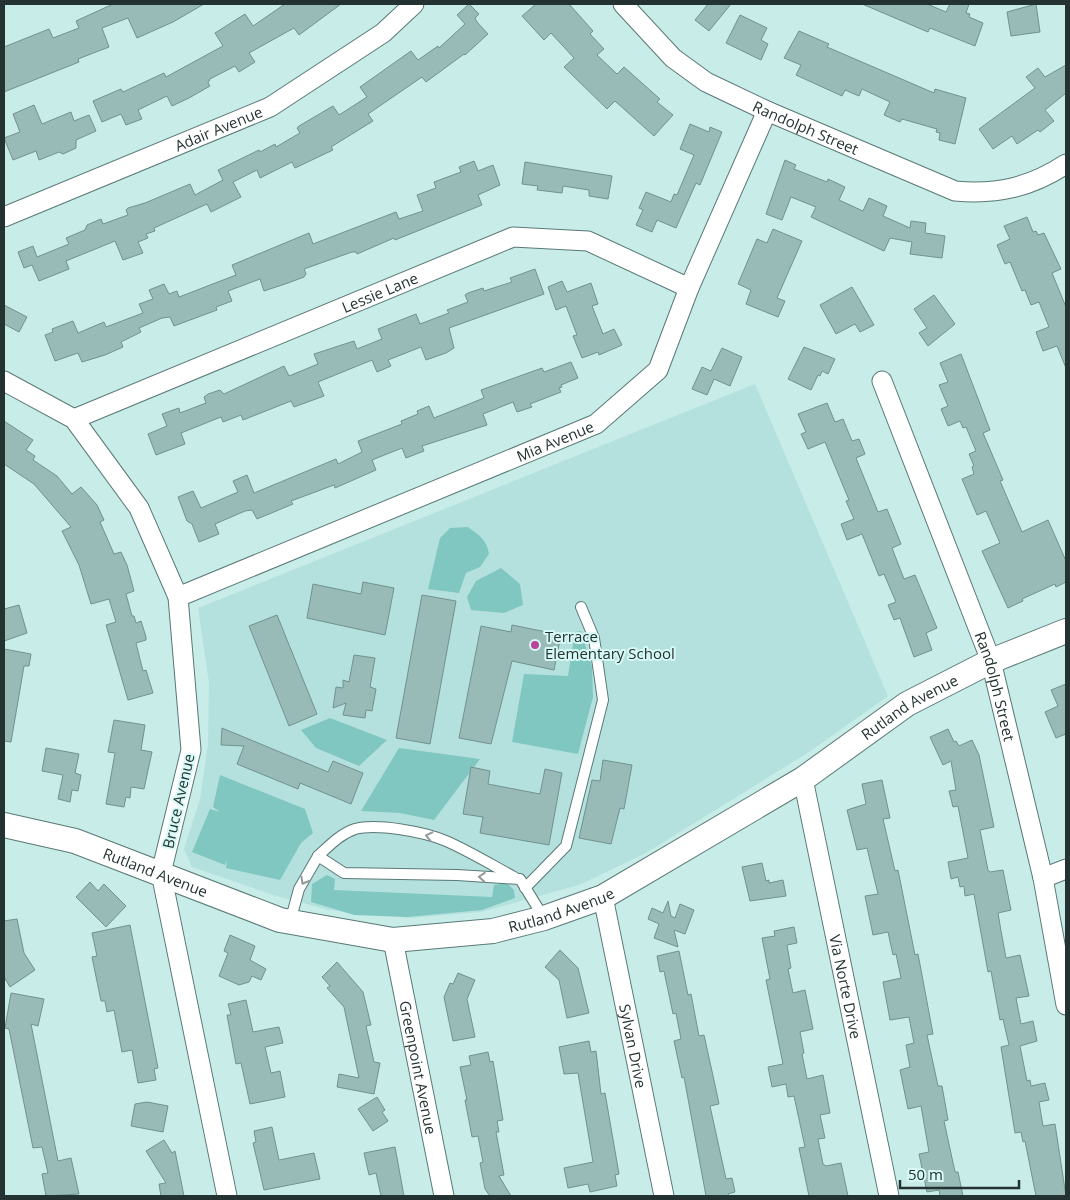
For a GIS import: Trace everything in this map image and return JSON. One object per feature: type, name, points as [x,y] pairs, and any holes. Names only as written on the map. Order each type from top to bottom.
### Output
[{"type":"street","name":"Adair Avenue","points":[[4,217],[270,107],[383,33],[414,4]]},
{"type":"street","name":"Randolph Street","points":[[623,4],[673,58],[706,82],[767,111],[955,191],[982,193],[1016,188],[1064,172]]},
{"type":"street","name":"Mia Avenue","points":[[178,597],[596,424],[658,370],[689,288],[767,111]]},
{"type":"street","name":"Lessie Lane","points":[[74,419],[513,237],[588,240],[689,288]]},
{"type":"street","name":"Bruce Avenue","points":[[4,381],[74,419],[139,508],[178,597],[191,750],[161,873],[227,1196]]},
{"type":"street","name":"Randolph Street","points":[[882,381],[991,661],[1043,878],[1066,1005]]},
{"type":"street","name":"Rutland Avenue","points":[[4,825],[75,841],[280,920],[393,940],[493,931],[544,918],[603,897],[802,778],[907,704],[991,661],[1066,631]]},
{"type":"street","name":"Via Norte Drive","points":[[802,778],[889,1196]]},
{"type":"street","points":[[1043,878],[1066,869]]},
{"type":"street","name":"Sylvan Drive","points":[[603,897],[664,1196]]},
{"type":"street","name":"Greenpoint Avenue","points":[[393,940],[444,1196]]},
{"type":"lane","points":[[318,856],[344,873],[457,875],[523,884],[566,846],[603,700],[594,638],[582,608]]},
{"type":"lane","points":[[290,922],[299,889],[318,856],[342,835],[356,829],[402,830],[445,840],[523,884],[544,918]]},
{"type":"shaded area","name":"Terrace Elementary School","points":[[755,384],[888,696],[809,752],[646,853],[579,885],[481,912],[411,918],[329,910],[273,895],[192,867],[184,849],[200,799],[208,744],[209,683],[198,608]]},
{"type":"shaded area","points":[[468,527],[484,541],[489,554],[480,567],[466,573],[459,593],[428,589],[440,538],[450,528]]},
{"type":"shaded area","points":[[501,568],[520,584],[523,605],[504,613],[471,610],[467,597],[476,581]]},
{"type":"shaded area","points":[[581,631],[592,667],[593,697],[578,754],[512,742],[524,674],[568,676],[575,632]]},
{"type":"shaded area","points":[[330,718],[387,740],[359,766],[316,748],[301,730]]},
{"type":"shaded area","points":[[399,748],[480,759],[434,820],[400,813],[361,811]]},
{"type":"shaded area","points":[[220,775],[305,809],[313,833],[301,843],[280,880],[226,868],[227,860],[225,865],[192,852],[210,809],[220,812],[213,807]]},
{"type":"shaded area","points":[[327,875],[335,879],[334,890],[492,897],[494,885],[507,883],[514,890],[515,898],[482,910],[407,917],[354,915],[311,902],[312,884]]},
{"type":"building","points":[[113,4],[204,4],[173,22],[137,38],[128,18],[102,28],[109,47],[78,59],[79,62],[4,92],[4,47],[49,29],[53,38],[79,28],[76,21]]},
{"type":"building","points":[[285,4],[341,4],[299,35],[294,28],[249,53],[255,62],[239,72],[235,66],[210,79],[208,83],[210,86],[189,98],[172,106],[167,96],[138,110],[142,119],[126,125],[121,114],[102,122],[93,101],[121,89],[123,92],[164,73],[166,77],[223,46],[215,33],[245,14],[253,26]]},
{"type":"building","points":[[469,4],[479,14],[475,18],[488,34],[465,55],[426,82],[422,77],[368,114],[373,121],[331,147],[333,150],[295,168],[292,162],[260,178],[257,170],[233,182],[241,197],[211,212],[207,204],[154,228],[155,231],[146,234],[148,238],[138,242],[143,253],[123,260],[115,241],[66,261],[69,269],[39,281],[32,265],[24,268],[18,252],[33,246],[37,257],[69,244],[66,238],[85,230],[87,225],[101,219],[103,224],[128,215],[126,210],[128,208],[190,184],[195,195],[223,180],[218,170],[259,150],[260,152],[275,144],[276,147],[300,133],[297,128],[299,126],[333,106],[339,115],[367,97],[360,87],[411,51],[418,60],[438,46],[439,48],[465,24],[457,15]]},
{"type":"building","points":[[536,4],[569,4],[593,31],[590,34],[604,49],[597,55],[617,74],[624,67],[660,99],[657,102],[673,115],[654,136],[615,101],[607,109],[564,67],[574,58],[551,33],[544,40],[522,16]]},
{"type":"building","points":[[708,4],[731,4],[709,31],[695,20]]},
{"type":"building","points":[[862,4],[927,4],[946,12],[950,4],[969,4],[966,13],[970,14],[969,17],[983,23],[975,46],[930,28],[928,32]]},
{"type":"building","points":[[1036,4],[1040,32],[1011,36],[1007,12]]},
{"type":"building","points":[[740,15],[767,28],[761,40],[768,44],[761,60],[726,43]]},
{"type":"building","points":[[799,31],[829,44],[827,47],[934,93],[935,89],[966,98],[955,144],[939,140],[940,133],[936,132],[937,129],[902,119],[900,122],[884,115],[890,102],[862,89],[859,96],[845,90],[842,96],[796,75],[801,65],[784,58]]},
{"type":"building","points":[[1066,65],[1066,93],[1045,110],[1054,121],[1040,132],[1038,130],[1017,144],[1012,136],[993,149],[979,129],[1035,88],[1026,77],[1038,68],[1045,77]]},
{"type":"building","points":[[34,105],[42,124],[71,112],[74,121],[89,115],[96,131],[76,140],[76,148],[63,154],[59,152],[39,160],[36,151],[13,160],[4,138],[20,132],[13,114]]},
{"type":"building","points":[[690,124],[709,132],[710,127],[722,132],[700,185],[696,183],[676,228],[657,220],[652,232],[636,225],[643,210],[639,208],[646,192],[671,202],[674,194],[677,195],[694,155],[680,149]]},
{"type":"building","points":[[785,160],[796,165],[794,169],[827,182],[828,179],[845,187],[839,200],[863,211],[869,198],[887,206],[883,216],[910,228],[911,221],[926,223],[925,233],[945,236],[942,258],[910,254],[912,242],[890,238],[884,251],[811,217],[816,207],[791,197],[782,220],[766,214]]},
{"type":"building","points":[[474,161],[478,171],[493,165],[500,185],[478,195],[482,205],[357,254],[352,252],[304,269],[306,274],[304,277],[288,283],[264,291],[260,279],[228,291],[232,301],[216,307],[217,310],[174,326],[170,317],[162,318],[139,328],[141,332],[121,342],[123,347],[105,355],[82,362],[78,353],[55,361],[45,335],[53,332],[52,329],[73,321],[78,333],[104,322],[106,327],[143,313],[139,304],[153,299],[149,290],[164,284],[169,294],[177,291],[179,297],[236,275],[232,265],[309,233],[313,244],[396,212],[399,219],[423,211],[417,195],[436,188],[434,182],[461,172],[459,167]]},
{"type":"building","points":[[525,162],[612,176],[608,199],[589,196],[589,190],[563,186],[562,193],[537,190],[538,186],[522,184]]},
{"type":"building","points":[[1027,217],[1033,232],[1036,231],[1038,235],[1044,233],[1061,269],[1052,273],[1066,307],[1066,368],[1057,346],[1043,351],[1036,332],[1049,327],[1039,302],[1031,305],[1025,290],[1022,291],[1010,262],[1005,264],[997,245],[1010,239],[1004,226]]},
{"type":"building","points":[[773,229],[802,241],[777,298],[785,301],[778,317],[746,304],[751,290],[738,284],[757,239],[767,243]]},
{"type":"building","points":[[535,269],[544,294],[449,328],[454,348],[446,353],[426,360],[421,347],[388,360],[391,366],[377,372],[372,360],[318,382],[324,396],[294,407],[291,401],[243,420],[241,415],[223,422],[221,417],[181,433],[185,444],[156,455],[148,434],[167,426],[162,414],[179,408],[180,413],[206,403],[204,397],[208,394],[220,390],[224,394],[284,366],[289,376],[318,364],[314,354],[354,341],[357,349],[382,339],[378,329],[416,314],[420,324],[449,313],[447,310],[468,302],[465,295],[468,293],[483,288],[484,291],[512,282],[510,278]]},
{"type":"building","points":[[562,281],[567,292],[591,283],[598,304],[592,306],[603,334],[614,329],[622,345],[599,355],[598,352],[582,358],[573,336],[577,335],[566,306],[556,310],[548,287]]},
{"type":"building","points":[[852,287],[874,325],[860,332],[855,324],[836,334],[820,305]]},
{"type":"building","points":[[934,295],[955,324],[928,346],[919,333],[927,328],[914,309]]},
{"type":"building","points":[[4,305],[27,317],[19,332],[4,324]]},
{"type":"building","points":[[804,347],[835,359],[828,374],[822,371],[820,376],[818,375],[811,390],[788,379]]},
{"type":"building","points":[[722,348],[742,357],[730,386],[714,379],[707,395],[692,389],[702,367],[711,371]]},
{"type":"building","points":[[961,354],[990,430],[983,433],[1003,480],[1000,481],[1022,532],[1048,520],[1066,561],[1066,582],[1056,587],[1055,584],[1022,599],[1023,601],[1008,608],[982,551],[1000,543],[986,511],[977,515],[962,479],[974,474],[972,467],[974,466],[969,454],[976,451],[966,427],[963,428],[960,421],[948,426],[941,409],[948,406],[939,385],[948,382],[940,363]]},
{"type":"building","points":[[571,362],[578,378],[561,385],[562,387],[559,388],[561,392],[530,404],[532,407],[517,412],[513,402],[483,414],[487,425],[422,446],[424,451],[406,458],[402,448],[372,460],[376,470],[335,488],[334,485],[291,501],[293,504],[257,519],[252,510],[245,511],[215,524],[219,534],[199,542],[192,524],[187,521],[178,497],[193,491],[201,508],[238,492],[233,481],[247,475],[254,493],[336,459],[338,464],[362,452],[358,441],[402,424],[401,421],[418,414],[417,411],[429,406],[434,418],[484,398],[481,390],[542,368],[544,372]]},
{"type":"building","points":[[827,403],[835,422],[843,419],[852,441],[859,439],[865,454],[856,458],[878,512],[887,509],[901,544],[892,548],[904,579],[915,575],[937,628],[926,633],[932,650],[914,657],[900,618],[894,620],[888,605],[896,602],[884,574],[879,576],[862,534],[847,540],[841,524],[854,519],[846,501],[849,500],[825,442],[808,449],[801,434],[806,432],[798,414]]},
{"type":"building","points":[[4,421],[33,440],[26,450],[35,456],[33,460],[57,476],[72,494],[81,487],[97,505],[104,520],[100,522],[114,554],[121,552],[127,565],[134,591],[126,594],[132,616],[134,616],[136,623],[141,621],[146,637],[146,640],[136,643],[143,671],[146,670],[153,693],[128,700],[106,625],[116,622],[109,599],[91,604],[79,565],[62,531],[71,527],[34,484],[4,464]]},
{"type":"building","points":[[363,582],[394,588],[385,635],[307,618],[313,584],[361,594]]},
{"type":"building","points":[[422,595],[456,601],[430,744],[396,738]]},
{"type":"building","points":[[19,605],[27,633],[4,641],[4,609]]},
{"type":"building","points":[[277,615],[317,714],[289,726],[249,626]]},
{"type":"building","points":[[512,625],[561,635],[554,670],[512,661],[491,744],[459,738],[481,626],[511,632]]},
{"type":"building","points":[[4,649],[31,654],[29,666],[24,666],[11,742],[4,741]]},
{"type":"building","points":[[354,655],[375,658],[370,687],[376,689],[372,711],[366,710],[365,718],[343,715],[346,703],[333,708],[336,687],[343,688],[343,680],[349,682]]},
{"type":"building","points":[[1066,684],[1066,734],[1056,738],[1045,712],[1058,706],[1051,690]]},
{"type":"building","points":[[114,720],[145,725],[141,750],[152,752],[144,789],[131,787],[130,798],[126,797],[124,807],[106,804],[115,753],[108,752]]},
{"type":"building","points":[[222,728],[328,772],[333,761],[363,773],[351,804],[300,783],[298,789],[237,764],[244,746],[221,745]]},
{"type":"building","points":[[948,729],[954,742],[956,741],[959,746],[972,740],[979,755],[994,827],[980,830],[988,870],[990,872],[1003,870],[1011,910],[998,913],[1006,958],[1020,955],[1029,996],[1016,998],[1021,1024],[1033,1021],[1037,1041],[1020,1046],[1027,1081],[1030,1080],[1031,1086],[1045,1083],[1049,1100],[1039,1102],[1043,1126],[1055,1124],[1066,1196],[1036,1196],[1025,1141],[1023,1142],[1021,1132],[1015,1133],[1001,1047],[1009,1045],[1003,1019],[1000,1020],[991,971],[988,972],[974,894],[965,896],[964,886],[960,887],[958,877],[951,879],[948,862],[968,858],[958,806],[953,807],[949,791],[956,790],[951,761],[943,765],[930,737]]},
{"type":"building","points":[[46,748],[79,754],[75,773],[81,775],[78,791],[72,790],[70,802],[58,799],[63,775],[42,771]]},
{"type":"building","points":[[603,760],[632,765],[624,809],[620,808],[611,844],[579,838],[592,780],[600,781]]},
{"type":"building","points":[[471,767],[490,771],[488,784],[540,794],[545,769],[562,773],[549,845],[480,833],[483,817],[463,814]]},
{"type":"building","points":[[882,780],[890,818],[883,819],[895,871],[898,870],[915,955],[918,954],[933,1034],[927,1035],[938,1086],[942,1086],[948,1120],[944,1121],[955,1172],[958,1172],[963,1196],[940,1196],[939,1190],[927,1192],[919,1154],[929,1152],[921,1106],[908,1109],[900,1070],[910,1067],[906,1045],[914,1043],[909,1017],[890,1020],[883,982],[901,978],[896,954],[893,955],[888,932],[873,935],[865,896],[878,894],[867,848],[857,850],[847,810],[866,804],[862,784]]},
{"type":"building","points":[[762,863],[766,881],[769,880],[769,883],[783,880],[786,896],[750,901],[742,867]]},
{"type":"building","points":[[90,882],[98,891],[104,884],[126,906],[106,927],[76,897]]},
{"type":"building","points":[[668,901],[671,916],[675,918],[680,904],[694,910],[685,934],[674,930],[678,947],[654,938],[659,924],[648,919],[652,908],[663,913]]},
{"type":"building","points":[[17,919],[24,953],[35,970],[10,987],[4,977],[4,921]]},
{"type":"building","points":[[130,925],[158,1068],[154,1069],[156,1080],[138,1083],[132,1050],[122,1052],[114,1010],[107,1012],[105,1001],[101,1001],[92,957],[97,956],[92,933]]},
{"type":"building","points":[[794,927],[797,943],[787,945],[791,968],[788,969],[793,993],[805,990],[813,1029],[800,1032],[804,1053],[802,1054],[807,1079],[823,1075],[830,1113],[820,1115],[825,1138],[818,1139],[823,1164],[826,1166],[841,1163],[848,1196],[809,1196],[799,1148],[805,1147],[794,1096],[788,1097],[786,1084],[772,1087],[768,1067],[783,1064],[766,980],[770,979],[762,938],[775,936],[774,931]]},
{"type":"building","points":[[230,935],[255,946],[250,960],[266,969],[261,980],[252,976],[249,982],[239,985],[219,976],[228,953],[224,951]]},
{"type":"building","points":[[560,950],[578,968],[589,1013],[567,1018],[559,980],[545,967]]},
{"type":"building","points":[[679,951],[688,995],[691,994],[699,1036],[704,1035],[719,1104],[710,1106],[726,1179],[732,1178],[735,1192],[728,1194],[729,1196],[706,1196],[684,1077],[682,1078],[674,1041],[681,1039],[676,1013],[673,1014],[664,971],[660,972],[657,956]]},
{"type":"building","points":[[337,962],[363,992],[371,1025],[366,1026],[374,1062],[380,1063],[374,1094],[337,1087],[339,1074],[359,1078],[344,1007],[327,988],[330,986],[322,977]]},
{"type":"building","points":[[458,973],[475,980],[467,999],[475,1037],[453,1041],[444,997],[450,983],[453,984]]},
{"type":"building","points":[[11,993],[44,999],[38,1026],[31,1024],[58,1161],[71,1158],[79,1194],[46,1196],[42,1174],[48,1173],[42,1147],[33,1148],[9,1029],[5,1028]]},
{"type":"building","points":[[246,1000],[253,1032],[279,1027],[283,1043],[265,1047],[271,1073],[280,1071],[285,1097],[250,1104],[241,1063],[236,1064],[227,1015],[231,1015],[228,1004]]},
{"type":"building","points":[[589,1041],[591,1052],[596,1051],[601,1094],[605,1093],[619,1174],[615,1175],[617,1186],[590,1192],[588,1184],[568,1188],[564,1168],[593,1162],[578,1073],[564,1074],[559,1047]]},
{"type":"building","points":[[488,1052],[490,1062],[493,1061],[503,1120],[497,1121],[499,1132],[496,1132],[504,1175],[499,1176],[511,1196],[490,1196],[485,1189],[480,1163],[483,1162],[478,1136],[472,1137],[465,1100],[467,1100],[460,1067],[471,1065],[469,1056]]},
{"type":"building","points":[[377,1097],[385,1110],[382,1112],[388,1121],[373,1131],[358,1109]]},
{"type":"building","points":[[147,1102],[168,1106],[163,1132],[131,1126],[135,1104]]},
{"type":"building","points":[[272,1127],[279,1160],[314,1153],[320,1179],[264,1190],[253,1143],[256,1142],[254,1131]]},
{"type":"building","points":[[164,1140],[172,1153],[175,1151],[184,1196],[161,1196],[159,1184],[166,1183],[146,1151]]},
{"type":"building","points":[[395,1147],[404,1196],[381,1196],[376,1173],[369,1175],[364,1153]]},
{"type":"place","name":"Terrace Elementary School","points":[[535,645]]}]
